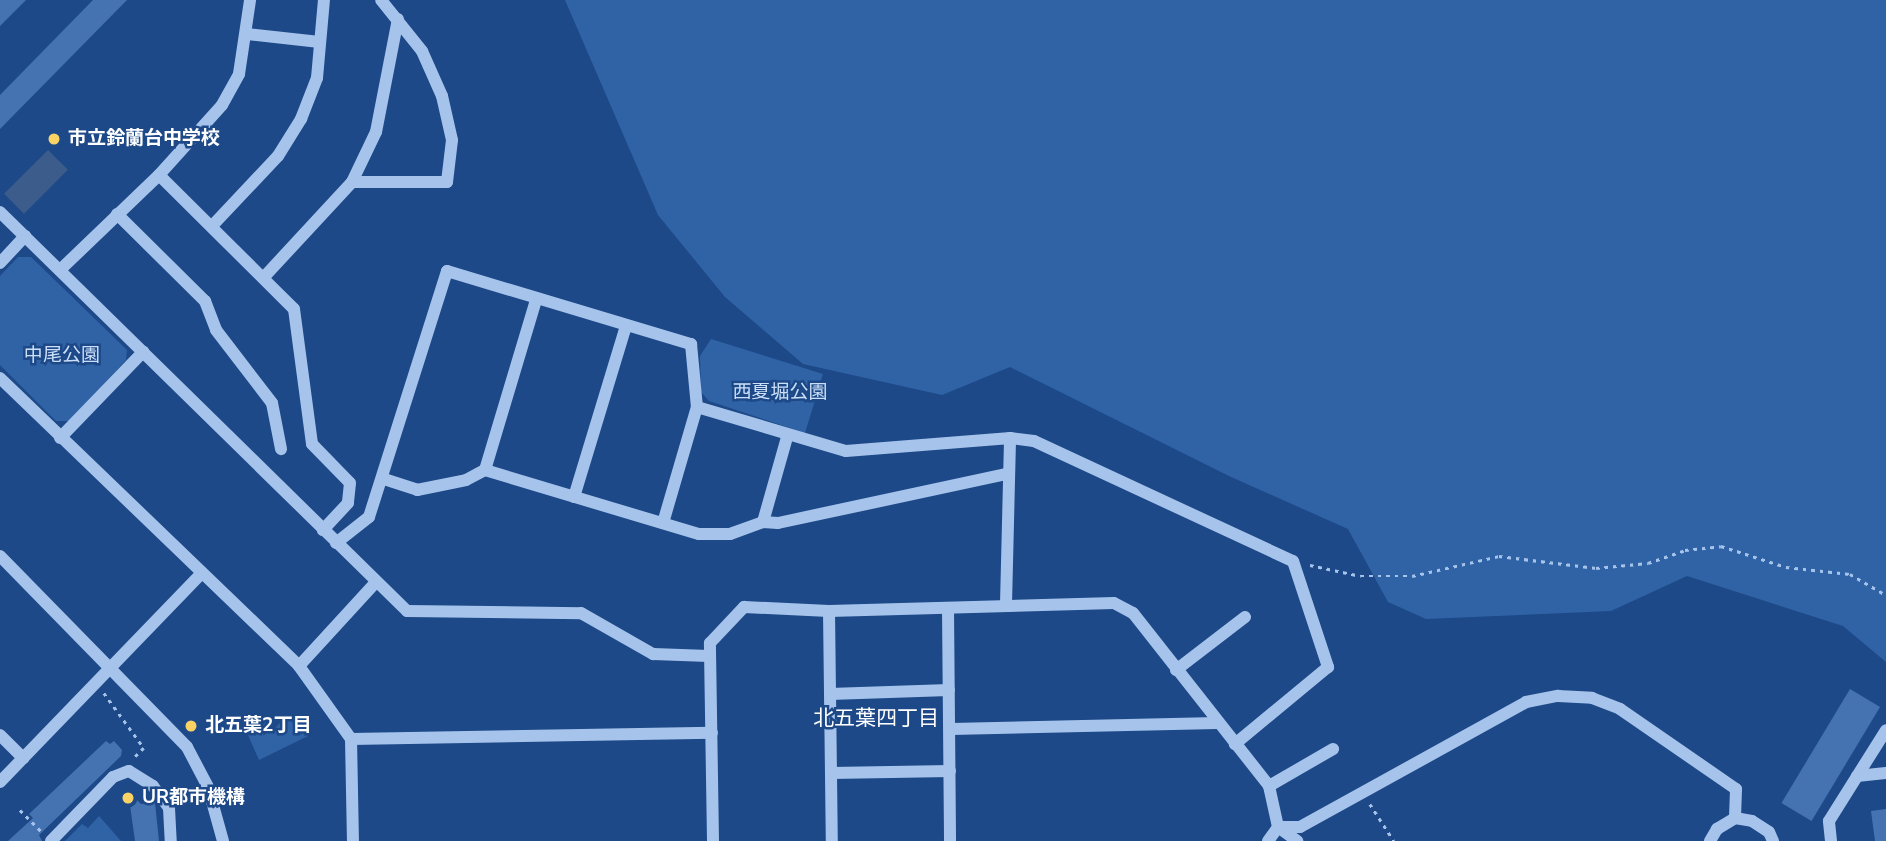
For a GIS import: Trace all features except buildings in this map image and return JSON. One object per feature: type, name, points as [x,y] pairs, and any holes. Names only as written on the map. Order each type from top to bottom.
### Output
[{"type":"street","points":[[60,270],[159,175],[222,105],[239,74],[250,0]]},
{"type":"street","points":[[212,226],[278,156],[301,119],[317,78],[324,0]]},
{"type":"street","points":[[352,182],[447,183],[452,140],[442,96],[422,51],[382,0]]},
{"type":"street","points":[[265,276],[314,228],[352,182],[376,132],[398,19]]},
{"type":"street","points":[[247,34],[320,42]]},
{"type":"street","points":[[159,175],[265,276],[293,309],[312,444],[350,483],[348,503],[323,530]]},
{"type":"street","points":[[0,212],[375,583],[407,611],[581,613],[653,654],[709,656]]},
{"type":"street","points":[[117,214],[205,301],[216,330],[272,403],[281,450]]},
{"type":"street","points":[[0,263],[25,236]]},
{"type":"street","points":[[337,543],[369,517],[384,478],[447,271],[536,300],[691,344],[697,408],[663,523]]},
{"type":"street","points":[[485,470],[536,300]]},
{"type":"street","points":[[574,497],[626,326]]},
{"type":"street","points":[[60,438],[143,352]]},
{"type":"street","points":[[0,378],[200,575],[299,666],[352,739],[354,841]]},
{"type":"street","points":[[697,408],[787,437],[846,451],[1010,438],[1034,441],[1293,561],[1328,667],[1235,744]]},
{"type":"street","points":[[763,522],[787,437]]},
{"type":"street","points":[[1006,604],[1007,474],[1010,438]]},
{"type":"street","points":[[384,478],[417,489],[466,480],[485,470],[699,534],[719,534],[763,522],[778,523],[1007,474]]},
{"type":"street","points":[[0,556],[110,665],[187,747],[208,786],[223,841]]},
{"type":"street","points":[[0,782],[110,665],[200,575]]},
{"type":"street","points":[[299,666],[375,583]]},
{"type":"street","points":[[713,841],[710,643],[744,607],[829,611],[1114,603],[1133,614],[1269,786],[1278,827],[1297,841]]},
{"type":"street","points":[[948,608],[950,841]]},
{"type":"street","points":[[829,611],[832,841]]},
{"type":"street","points":[[1176,670],[1245,617]]},
{"type":"street","points":[[830,694],[949,690]]},
{"type":"street","points":[[1278,827],[1300,827],[1494,718],[1526,702],[1558,696],[1592,698],[1620,709],[1736,789],[1735,818]]},
{"type":"street","points":[[951,729],[1217,723]]},
{"type":"street","points":[[1831,841],[1829,821],[1886,730]]},
{"type":"street","points":[[352,739],[712,733]]},
{"type":"street","points":[[0,735],[23,758]]},
{"type":"street","points":[[1269,786],[1334,749]]},
{"type":"street","points":[[47,837],[113,777],[129,771],[153,786],[169,808],[171,841]]},
{"type":"street","points":[[831,774],[950,771]]},
{"type":"street","points":[[1857,776],[1886,773]]},
{"type":"street","points":[[1710,841],[1717,829],[1735,818],[1752,821],[1769,832],[1773,841]]},
{"type":"street","points":[[1268,841],[1278,827]]},
{"type":"path","points":[[1293,561],[1362,576],[1412,576],[1499,556],[1596,568],[1648,563],[1685,550],[1721,546],[1786,567],[1850,575],[1886,595]]},
{"type":"path","points":[[100,687],[144,748],[132,760]]},
{"type":"path","points":[[1366,798],[1394,841]]},
{"type":"path","points":[[20,810],[47,837]]},
{"type":"green space","points":[[565,0],[1886,0],[1886,662],[1843,626],[1687,576],[1611,611],[1426,619],[1388,602],[1348,529],[1229,476],[1010,367],[942,395],[803,364],[725,297],[658,215]]},
{"type":"green space","name":"中尾公園","points":[[18,257],[31,257],[127,350],[126,360],[70,421],[56,421],[0,365],[0,276]]},
{"type":"green space","name":"西夏堀公園","points":[[711,339],[823,374],[805,433],[709,401],[701,392],[700,356]]},
{"type":"green space","points":[[286,717],[308,736],[259,760],[248,735],[263,720],[274,729]]},
{"type":"green space","points":[[99,816],[121,841],[65,841],[82,824],[88,828]]},
{"type":"shaded area","points":[[48,150],[68,170],[24,214],[4,194]]},
{"type":"place","name":"市立鈴蘭台中学校","points":[[54,139]]},
{"type":"place","name":"北五葉2丁目","points":[[191,726]]},
{"type":"place","name":"UR都市機構","points":[[128,798]]},
{"type":"district","name":"北五葉四丁目","points":[[876,718]]}]
